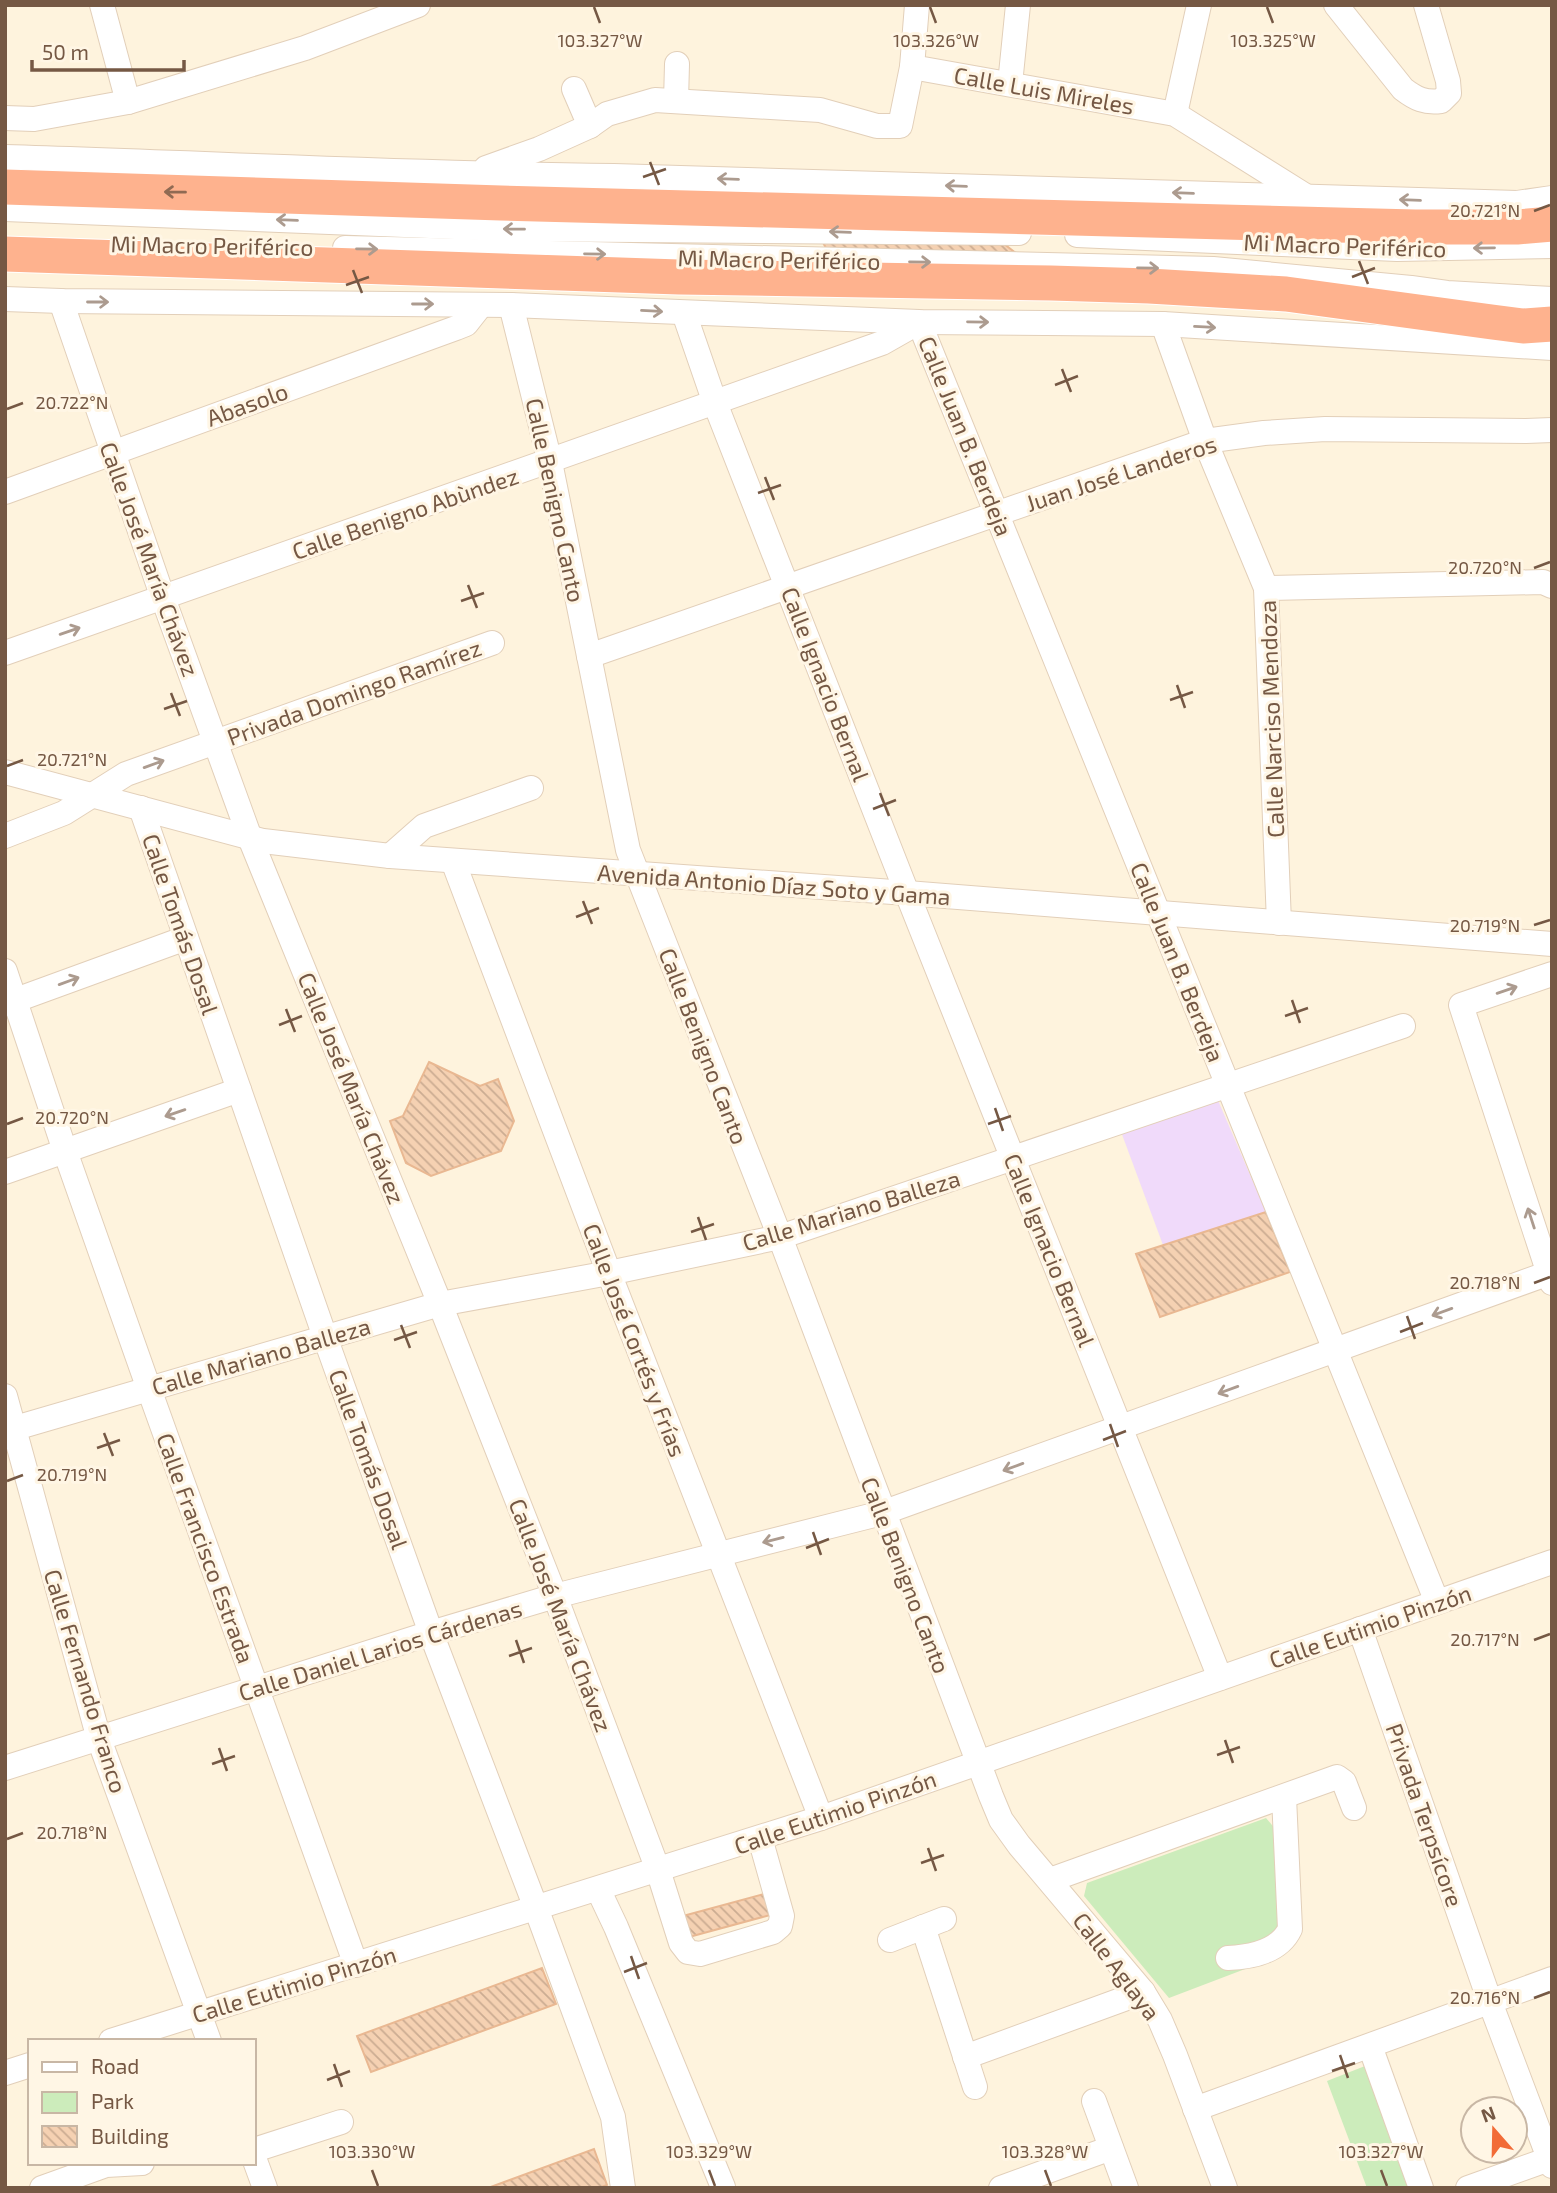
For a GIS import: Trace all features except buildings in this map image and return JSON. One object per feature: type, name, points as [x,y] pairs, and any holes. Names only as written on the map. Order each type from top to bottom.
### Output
[{"type":"highway","points":[[5,187],[1415,227],[1517,227],[1552,224]]},
{"type":"highway","points":[[5,254],[679,278],[1149,286],[1286,294],[1530,327]]},
{"type":"highway","points":[[1443,341],[1530,327]]},
{"type":"street","points":[[102,5],[128,102]]},
{"type":"street","points":[[5,118],[34,119],[128,102],[305,48],[418,5]]},
{"type":"street","points":[[469,174],[540,149],[590,126],[607,114],[656,100],[820,110],[877,126],[900,126],[912,67],[917,5]]},
{"type":"street","points":[[1010,85],[1018,5]]},
{"type":"street","points":[[1199,5],[1175,114],[1306,196]]},
{"type":"street","points":[[1336,5],[1404,89],[1416,99],[1432,102],[1441,101],[1449,93],[1448,80],[1426,5]]},
{"type":"street","points":[[676,101],[677,64]]},
{"type":"street","name":"Calle Luis Mireles","points":[[912,67],[1175,114]]},
{"type":"street","points":[[574,89],[590,126]]},
{"type":"street","points":[[5,157],[469,174],[1517,203],[1552,198]]},
{"type":"street","points":[[195,162],[275,194]]},
{"type":"street","name":"Mi Macro Periférico","points":[[5,209],[505,229],[1032,233],[1397,248],[1552,246]]},
{"type":"street","name":"Mi Macro Periférico","points":[[5,239],[1213,269],[1447,293],[1552,299]]},
{"type":"street","points":[[5,299],[511,305],[919,321],[1163,324],[1552,348]]},
{"type":"street","name":"Calle José María Chávez","points":[[61,301],[163,598],[250,838],[555,1595],[658,1870],[681,1943],[688,1952],[700,1954],[773,1932],[780,1926],[782,1916],[760,1838]]},
{"type":"street","name":"Abasolo","points":[[5,492],[466,324],[481,305]]},
{"type":"street","name":"Calle Benigno Canto","points":[[511,305],[550,462],[628,850],[780,1237],[978,1763]]},
{"type":"street","name":"Calle Ignacio Bernal","points":[[684,313],[715,403],[907,893],[1220,1678]]},
{"type":"street","name":"Calle Benigno Abùndez","points":[[5,653],[882,343],[919,321]]},
{"type":"street","name":"Calle Juan B. Berdeja","points":[[919,321],[1437,1602]]},
{"type":"street","name":"Calle Narciso Mendoza","points":[[1163,324],[1205,441],[1266,588],[1279,923]]},
{"type":"street","name":"Juan José Landeros","points":[[589,656],[1205,441],[1325,429],[1552,430]]},
{"type":"street","points":[[1266,588],[1543,582],[1552,586]]},
{"type":"street","name":"Privada Domingo Ramírez","points":[[5,836],[64,813],[126,774],[492,643]]},
{"type":"street","name":"Avenida Antonio Díaz Soto y Gama","points":[[5,772],[250,838],[390,856],[907,893],[1552,944]]},
{"type":"street","points":[[390,856],[424,826],[531,788]]},
{"type":"street","name":"Calle Tomás Dosal","points":[[141,808],[431,1633],[613,2117],[623,2188]]},
{"type":"street","name":"Calle José Cortés y Frías","points":[[453,861],[609,1273],[821,1818]]},
{"type":"street","points":[[10,1002],[186,938]]},
{"type":"street","name":"Calle Francisco Estrada","points":[[5,971],[10,1002],[356,1965]]},
{"type":"street","points":[[1551,1276],[1461,1005],[1552,974]]},
{"type":"street","name":"Calle Mariano Balleza","points":[[10,1430],[440,1304],[609,1273],[780,1237],[1403,1026]]},
{"type":"street","points":[[5,1172],[239,1090]]},
{"type":"street","name":"Calle Daniel Larios Cárdenas","points":[[5,1769],[555,1595],[882,1513],[1551,1276]]},
{"type":"street","name":"Calle Fernando Franco","points":[[5,1396],[10,1430],[99,1738],[208,2039]]},
{"type":"street","name":"Calle Eutimio Pinzón","points":[[117,2039],[821,1818],[1552,1562]]},
{"type":"street","name":"Privada Terpsícore","points":[[1360,1629],[1490,2002],[1551,2161]]},
{"type":"street","name":"Calle Aglaya","points":[[978,1763],[1002,1820],[1019,1845],[1143,1993],[1165,2032],[1225,2188]]},
{"type":"street","points":[[1050,1880],[1338,1777],[1344,1782],[1354,1808]]},
{"type":"street","points":[[1228,1958],[1247,1957],[1278,1946],[1290,1929],[1284,1797]]},
{"type":"street","points":[[598,1889],[723,2187]]},
{"type":"street","points":[[890,1940],[933,1923],[965,2057],[975,2087]]},
{"type":"street","points":[[1195,2109],[1552,1979]]},
{"type":"street","points":[[965,2057],[1143,1993]]},
{"type":"street","points":[[1370,2046],[1421,2188]]},
{"type":"street","points":[[5,2073],[28,2066]]},
{"type":"street","points":[[1094,2101],[1126,2188]]},
{"type":"street","points":[[256,2149],[341,2122]]},
{"type":"street","points":[[1001,2188],[1111,2148]]},
{"type":"street","points":[[1468,2188],[1551,2161]]},
{"type":"street","points":[[256,2163],[265,2188]]},
{"type":"street","points":[[42,2188],[106,2165]]},
{"type":"shaded area","points":[[1217,1098],[1266,1212],[1163,1245],[1120,1129]]},
{"type":"green space","points":[[1266,1818],[1278,1832],[1282,1955],[1169,1998],[1084,1896],[1087,1883]]},
{"type":"green space","points":[[1365,2066],[1411,2188],[1367,2188],[1327,2081]]}]
